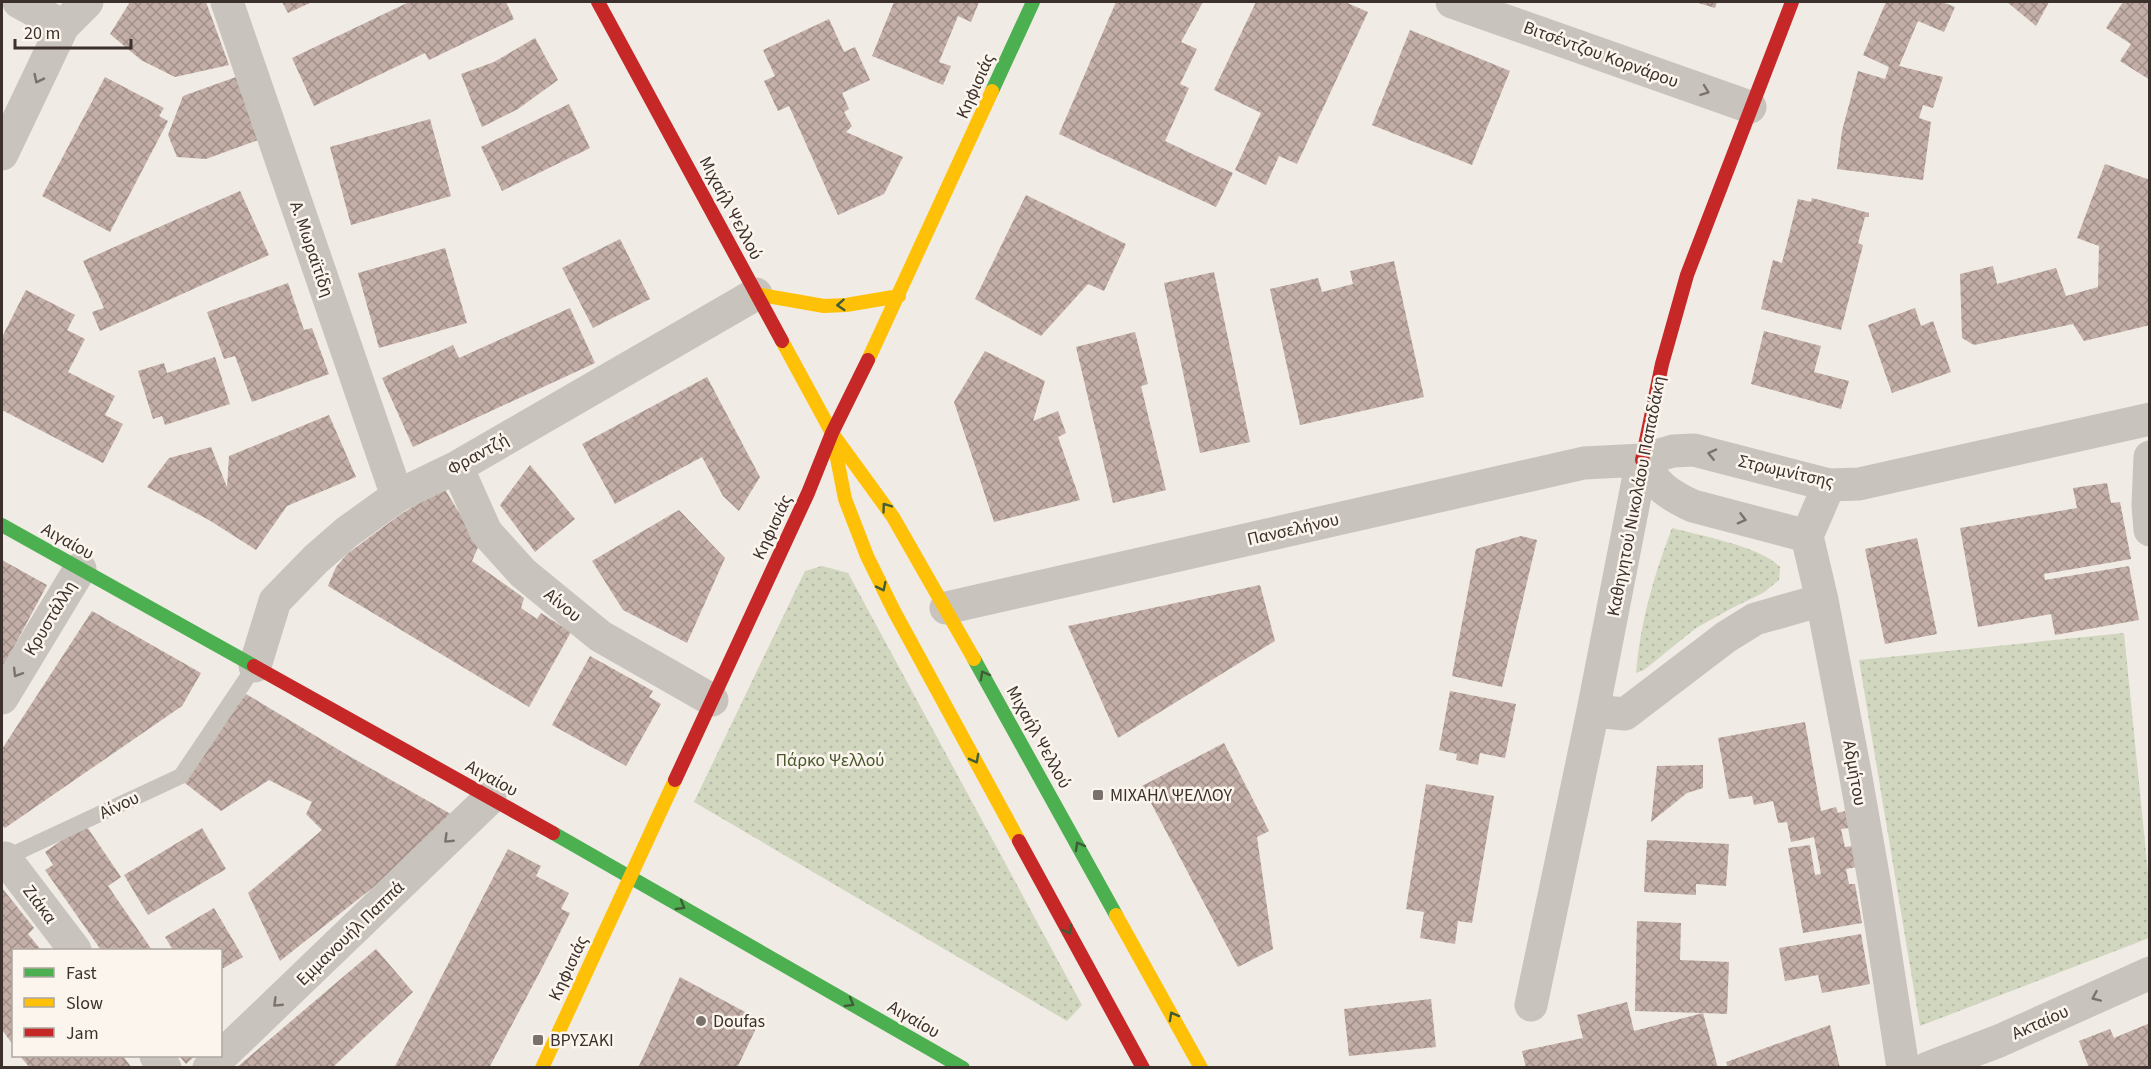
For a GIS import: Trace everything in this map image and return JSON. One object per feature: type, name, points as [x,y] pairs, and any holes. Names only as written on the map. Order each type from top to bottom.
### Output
[{"type":"main road","name":"Μιχαήλ Ψελλού","points":[[598,2],[831,433],[893,517],[1202,1068]]},
{"type":"main road","name":"Κηφισιάς","points":[[542,1068],[808,493],[831,433],[899,296],[1033,2]]},
{"type":"main road","name":"Καθηγητού Νικολάου Παπαδάκη","points":[[1642,460],[1674,315],[1750,107],[1792,2]]},
{"type":"main road","points":[[756,294],[824,306],[846,305],[899,296]]},
{"type":"main road","name":"Μιχαήλ Ψελλού","points":[[831,433],[845,499],[867,556],[889,602],[1143,1068]]},
{"type":"main road","name":"Αιγαίου","points":[[2,525],[630,877],[963,1068]]},
{"type":"street","points":[[19,2],[63,26]]},
{"type":"street","points":[[2,154],[63,26],[87,2]]},
{"type":"street","name":"Α. Μωραϊτίδη","points":[[227,2],[397,496]]},
{"type":"street","name":"Βιτσέντζου Κορνάρου","points":[[1452,2],[1750,107]]},
{"type":"street","name":"Φραντζή","points":[[255,666],[276,600],[316,559],[347,532],[397,496],[457,467],[756,294]]},
{"type":"street","name":"Στρωμνίτσης","points":[[1642,460],[1673,451],[1694,450],[1829,484],[1859,484],[2150,419]]},
{"type":"street","points":[[2150,457],[2148,505],[2150,530]]},
{"type":"street","points":[[1642,460],[1651,478],[1677,498],[1693,506],[1807,536],[1829,484]]},
{"type":"street","name":"Πανσελήνου","points":[[946,608],[1584,464],[1642,460]]},
{"type":"street","name":"Καθηγητού Νικολάου Παπαδάκη","points":[[1531,1005],[1593,711],[1642,460]]},
{"type":"street","name":"Αίνου","points":[[457,467],[486,532],[523,573],[600,636],[712,700]]},
{"type":"street","name":"Αδμήτου","points":[[1807,536],[1822,600],[1873,875],[1903,1068]]},
{"type":"street","name":"Κρυστάλλη","points":[[2,698],[80,569]]},
{"type":"street","points":[[1593,711],[1625,714],[1725,637],[1755,619],[1822,600]]},
{"type":"street","name":"Εμμανουήλ Παππά","points":[[222,1056],[490,798]]},
{"type":"street","name":"Ζιάκα","points":[[3,859],[73,949]]},
{"type":"street","name":"Ακταίου","points":[[1928,1068],[1999,1041],[2150,973]]},
{"type":"street","name":"Εμμανουήλ Παππά","points":[[209,1068],[220,1057]]},
{"type":"lane","name":"Αίνου","points":[[3,859],[181,776],[255,666]]},
{"type":"green space","points":[[1672,528],[1759,553],[1780,567],[1779,580],[1763,593],[1696,628],[1644,670],[1636,673],[1649,599]]},
{"type":"green space","name":"Πάρκο Ψελλού","points":[[822,566],[848,573],[1082,1005],[1067,1021],[694,802],[805,571]]},
{"type":"green space","points":[[2124,633],[2149,883],[2149,938],[1920,1026],[1859,660]]},
{"type":"building","points":[[130,2],[206,2],[229,65],[175,77],[141,60],[110,34]]},
{"type":"building","points":[[282,2],[312,2],[288,13]]},
{"type":"building","points":[[409,2],[506,2],[514,19],[429,60],[425,53],[314,106],[292,58]]},
{"type":"building","points":[[894,2],[979,2],[971,22],[958,16],[939,62],[951,66],[943,85],[872,56]]},
{"type":"building","points":[[1116,2],[1203,2],[1181,42],[1197,49],[1180,84],[1189,88],[1165,141],[1233,173],[1216,207],[1059,134]]},
{"type":"building","points":[[1256,2],[1345,2],[1368,12],[1297,164],[1279,156],[1266,185],[1235,170],[1261,113],[1214,90]]},
{"type":"building","points":[[1695,2],[1717,2],[1715,8]]},
{"type":"building","points":[[1886,2],[1942,2],[1955,7],[1944,32],[1918,21],[1899,66],[1943,77],[1933,108],[1923,105],[1919,118],[1931,122],[1923,180],[1837,169],[1842,131],[1858,71],[1885,79],[1889,67],[1863,55]]},
{"type":"building","points":[[2007,2],[2049,2],[2036,26]]},
{"type":"building","points":[[2123,2],[2150,2],[2150,80],[2120,61],[2131,44],[2106,28]]},
{"type":"building","points":[[829,19],[844,52],[855,47],[870,80],[842,93],[849,109],[844,112],[852,126],[846,132],[903,157],[884,194],[838,215],[789,106],[778,111],[764,81],[775,76],[763,50]]},
{"type":"building","points":[[1410,30],[1510,71],[1472,165],[1372,125]]},
{"type":"building","points":[[535,38],[558,80],[518,109],[482,127],[461,74],[494,62]]},
{"type":"building","points":[[105,77],[164,108],[159,116],[168,121],[110,232],[42,196]]},
{"type":"building","points":[[236,77],[258,140],[206,159],[177,157],[168,135],[183,96]]},
{"type":"building","points":[[569,104],[590,148],[502,191],[481,147]]},
{"type":"building","points":[[430,119],[451,196],[351,225],[330,147]]},
{"type":"building","points":[[2105,164],[2150,180],[2150,325],[2084,341],[2073,324],[1974,345],[1962,338],[1960,274],[1993,266],[1997,284],[2056,268],[2066,296],[2098,287],[2099,246],[2077,238]]},
{"type":"building","points":[[240,191],[269,255],[100,331],[92,312],[104,308],[83,261]]},
{"type":"building","points":[[1026,195],[1126,244],[1104,291],[1088,284],[1041,336],[975,299]]},
{"type":"building","points":[[1812,198],[1869,213],[1869,217],[1865,217],[1858,243],[1863,245],[1841,330],[1761,309],[1773,260],[1782,263],[1798,199],[1811,202]]},
{"type":"building","points":[[620,239],[650,299],[593,328],[562,268]]},
{"type":"building","points":[[445,248],[467,323],[379,348],[358,273]]},
{"type":"building","points":[[1394,261],[1424,397],[1300,425],[1270,289],[1318,278],[1322,292],[1353,284],[1350,271]]},
{"type":"building","points":[[1214,272],[1250,442],[1200,453],[1164,283]]},
{"type":"building","points":[[288,283],[304,330],[312,328],[329,374],[252,402],[235,356],[224,359],[207,312]]},
{"type":"building","points":[[26,290],[75,315],[67,330],[85,339],[68,372],[115,396],[105,415],[123,424],[103,463],[2,410],[2,337]]},
{"type":"building","points":[[570,308],[595,363],[413,447],[382,378],[453,345],[459,358]]},
{"type":"building","points":[[1915,308],[1921,326],[1933,321],[1951,372],[1892,393],[1868,325]]},
{"type":"building","points":[[1764,331],[1821,346],[1814,372],[1849,381],[1841,409],[1751,384]]},
{"type":"building","points":[[1135,332],[1148,384],[1141,386],[1166,490],[1113,503],[1076,347]]},
{"type":"building","points":[[985,351],[1045,381],[1033,421],[1058,411],[1066,433],[1058,437],[1080,500],[994,522],[954,402]]},
{"type":"building","points":[[215,357],[230,404],[165,425],[162,416],[153,419],[138,371],[164,363],[167,373]]},
{"type":"building","points":[[707,377],[760,477],[739,511],[723,496],[702,457],[615,504],[582,444]]},
{"type":"building","points":[[329,415],[356,477],[287,506],[256,550],[209,520],[147,487],[169,458],[211,447],[227,487],[229,456]]},
{"type":"building","points":[[530,465],[575,519],[535,552],[500,505]]},
{"type":"building","points":[[2107,483],[2111,503],[2120,502],[2131,559],[2044,574],[2045,580],[2129,566],[2139,620],[2055,635],[2051,614],[1978,627],[1960,528],[2077,508],[2073,488]]},
{"type":"building","points":[[444,488],[479,545],[472,561],[524,598],[521,608],[537,619],[541,613],[571,632],[529,707],[328,586],[336,567],[347,554],[401,514]]},
{"type":"building","points":[[679,510],[725,558],[687,643],[623,610],[592,561]]},
{"type":"building","points":[[1521,536],[1537,540],[1502,687],[1452,676],[1476,549]]},
{"type":"building","points":[[1917,538],[1937,634],[1885,644],[1865,549]]},
{"type":"building","points":[[2,560],[47,585],[2,669]]},
{"type":"building","points":[[1260,585],[1275,641],[1118,738],[1068,626]]},
{"type":"building","points":[[92,611],[201,673],[182,706],[5,828],[2,826],[2,749]]},
{"type":"building","points":[[590,656],[653,691],[649,697],[661,704],[626,766],[552,725]]},
{"type":"building","points":[[1450,691],[1516,704],[1505,758],[1480,753],[1478,765],[1456,760],[1457,754],[1439,750]]},
{"type":"building","points":[[246,694],[456,817],[385,878],[280,961],[248,893],[322,830],[306,814],[312,802],[269,780],[221,811],[181,780]]},
{"type":"building","points":[[1805,722],[1821,811],[1836,807],[1838,813],[1845,811],[1849,828],[1841,829],[1845,847],[1853,846],[1857,867],[1846,869],[1849,884],[1855,884],[1862,923],[1803,933],[1788,848],[1810,845],[1815,875],[1821,874],[1814,837],[1791,842],[1787,822],[1778,823],[1773,801],[1754,805],[1752,796],[1729,799],[1718,738]]},
{"type":"building","points":[[1224,743],[1269,831],[1257,837],[1273,949],[1238,967],[1142,786]]},
{"type":"building","points":[[1703,765],[1703,788],[1687,793],[1651,822],[1657,766]]},
{"type":"building","points":[[1426,784],[1494,796],[1472,923],[1458,921],[1455,944],[1420,938],[1424,912],[1406,909]]},
{"type":"building","points":[[85,824],[121,877],[108,886],[151,949],[100,949],[45,870],[53,865],[45,852]]},
{"type":"building","points":[[202,828],[226,869],[148,915],[124,875]]},
{"type":"building","points":[[1647,840],[1729,844],[1726,886],[1696,884],[1696,895],[1644,892]]},
{"type":"building","points":[[508,849],[541,866],[536,876],[569,893],[561,909],[570,913],[543,966],[489,1068],[394,1068]]},
{"type":"building","points":[[2,888],[34,928],[28,934],[40,949],[12,949],[12,1043],[2,1030]]},
{"type":"building","points":[[214,908],[243,957],[222,969],[222,949],[172,949],[165,937]]},
{"type":"building","points":[[1637,921],[1681,923],[1680,960],[1729,962],[1727,1014],[1635,1011]]},
{"type":"building","points":[[1861,934],[1870,984],[1822,993],[1818,975],[1785,981],[1779,948]]},
{"type":"building","points":[[376,949],[413,992],[332,1068],[236,1068]]},
{"type":"building","points":[[680,977],[760,1020],[737,1068],[638,1068]]},
{"type":"building","points":[[1431,999],[1436,1047],[1349,1056],[1344,1009]]},
{"type":"building","points":[[1627,1002],[1634,1031],[1703,1013],[1718,1068],[1526,1068],[1522,1051],[1583,1038],[1577,1015]]},
{"type":"building","points":[[2150,1023],[2150,1068],[2089,1068],[2079,1041],[2110,1029],[2114,1038]]},
{"type":"building","points":[[1830,1025],[1840,1068],[1728,1068],[1726,1062]]},
{"type":"building","points":[[21,1057],[124,1057],[132,1068],[30,1068]]},
{"type":"building","points":[[180,1057],[194,1057],[186,1064]]},
{"type":"traffic: fast","points":[[992,91],[1033,2]]},
{"type":"traffic: fast","points":[[2,525],[254,666]]},
{"type":"traffic: fast","points":[[974,659],[1116,915]]},
{"type":"traffic: fast","points":[[553,833],[963,1068]]},
{"type":"traffic: slow","points":[[868,360],[992,91]]},
{"type":"traffic: slow","points":[[756,294],[824,306],[846,305],[899,296]]},
{"type":"traffic: slow","points":[[782,341],[832,433],[893,517],[974,659]]},
{"type":"traffic: slow","points":[[834,443],[845,499],[867,556],[894,611],[1019,841]]},
{"type":"traffic: slow","points":[[542,1068],[675,780]]},
{"type":"traffic: slow","points":[[1116,915],[1201,1068]]},
{"type":"traffic: jam","points":[[598,2],[782,341]]},
{"type":"traffic: jam","points":[[1642,460],[1662,364],[1687,275],[1792,2]]},
{"type":"traffic: jam","points":[[675,780],[808,493],[832,433],[868,360]]},
{"type":"traffic: jam","points":[[254,666],[553,833]]},
{"type":"traffic: jam","points":[[1019,841],[1143,1068]]},
{"type":"place","name":"ΜΙΧΑΗΛ ΨΕΛΛΟΥ","points":[[1098,795]]},
{"type":"place","name":"Doufas","points":[[701,1021]]},
{"type":"place","name":"ΒΡΥΣΑΚΙ","points":[[538,1040]]}]
